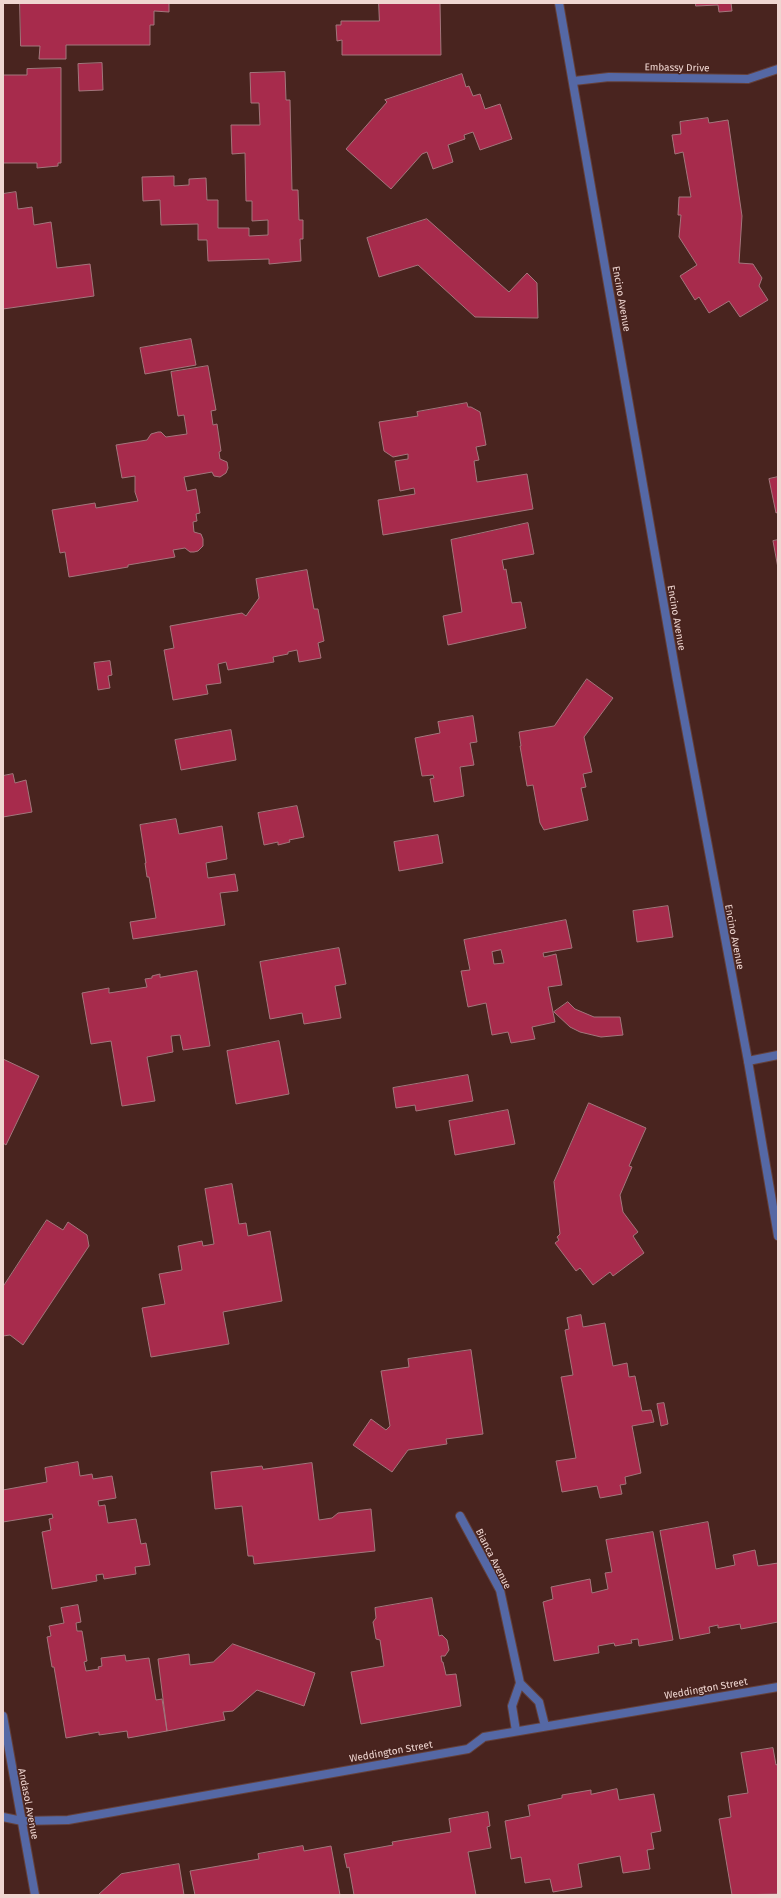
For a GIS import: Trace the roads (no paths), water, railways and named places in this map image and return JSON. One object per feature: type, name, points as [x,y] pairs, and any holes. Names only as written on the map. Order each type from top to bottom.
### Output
[{"type":"street","name":"Encino Avenue","points":[[559,3],[574,81],[676,680],[748,1061],[778,1236]]},
{"type":"street","name":"Embassy Drive","points":[[574,81],[609,77],[748,79],[778,69]]},
{"type":"street","points":[[748,1061],[778,1055]]},
{"type":"street","name":"Bianca Avenue","points":[[460,1516],[500,1590],[520,1683]]},
{"type":"street","points":[[516,1731],[512,1706],[520,1683],[540,1702],[544,1726]]},
{"type":"street","name":"Weddington Street","points":[[3,1817],[22,1821],[68,1820],[468,1749],[484,1737],[516,1731],[778,1687]]},
{"type":"street","name":"Andasol Avenue","points":[[3,1716],[35,1895]]}]
